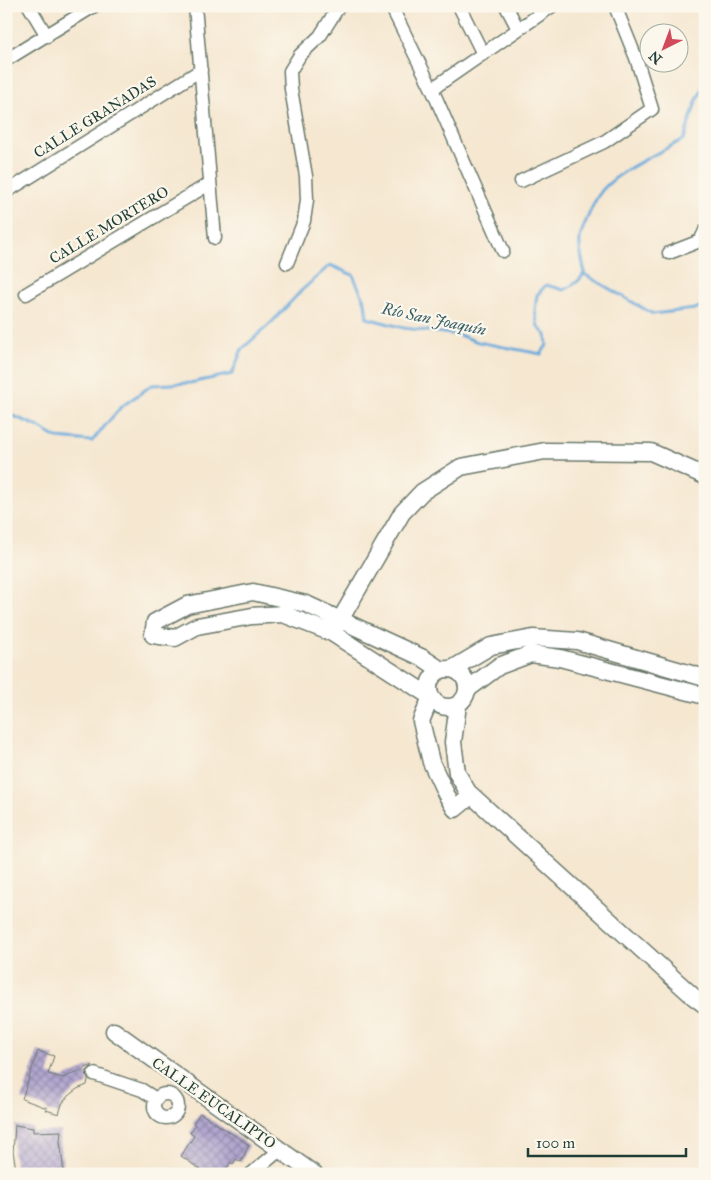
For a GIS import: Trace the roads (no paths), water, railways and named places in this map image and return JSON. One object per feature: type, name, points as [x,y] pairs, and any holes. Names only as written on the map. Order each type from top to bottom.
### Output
[{"type":"street","points":[[29,6],[47,36]]},
{"type":"street","points":[[6,60],[94,6]]},
{"type":"street","points":[[195,6],[215,238]]},
{"type":"street","points":[[287,263],[304,222],[307,200],[306,176],[291,89],[290,71],[300,54],[320,36],[339,6]]},
{"type":"street","points":[[459,6],[483,54]]},
{"type":"street","points":[[506,6],[518,29]]},
{"type":"street","points":[[521,181],[604,142],[652,109],[636,58],[615,6]]},
{"type":"street","points":[[432,89],[549,7]]},
{"type":"street","points":[[392,8],[432,89],[503,251]]},
{"type":"street","name":"CALLE GRANADAS","points":[[6,192],[201,70]]},
{"type":"street","name":"CALLE MORTERO","points":[[26,294],[209,184]]},
{"type":"street","points":[[668,253],[700,241],[705,231]]},
{"type":"street","points":[[332,633],[402,513],[422,492],[461,467],[545,451],[651,452],[705,476]]},
{"type":"street","points":[[468,689],[462,674],[446,669],[340,618],[306,604],[253,592],[187,604],[155,622],[154,635],[174,638],[197,626],[252,616],[283,614],[332,633],[446,708],[458,705],[463,700],[468,689],[499,666],[531,654],[560,658],[705,696]]},
{"type":"street","points":[[472,796],[455,809],[432,762],[421,721],[431,697],[429,690],[431,678],[491,646],[533,638],[577,641],[705,678]]},
{"type":"street","points":[[458,705],[453,742],[457,774],[468,792],[705,1005]]},
{"type":"street","name":"CALLE EUCALIPTO","points":[[114,1031],[314,1174]]},
{"type":"street","points":[[94,1074],[142,1090],[156,1099]]},
{"type":"street","points":[[176,1101],[196,1090]]},
{"type":"street","points":[[167,1094],[172,1096],[176,1101],[177,1107],[172,1116],[162,1117],[154,1110],[156,1099],[160,1095],[167,1094]]},
{"type":"street","points":[[251,1174],[280,1150]]},
{"type":"waterway","name":"Río San Joaquín","points":[[6,413],[35,425],[57,438],[92,441],[121,407],[152,385],[190,383],[232,374],[242,349],[330,265],[353,275],[365,302],[367,318],[404,328],[459,335],[478,342],[541,354],[547,345],[546,335],[538,327],[535,310],[537,295],[546,285],[564,290],[581,278],[584,268],[580,239],[598,196],[605,187],[625,171],[684,139],[696,102],[705,84]]},
{"type":"waterway","points":[[584,274],[653,314],[695,309],[705,304]]}]
